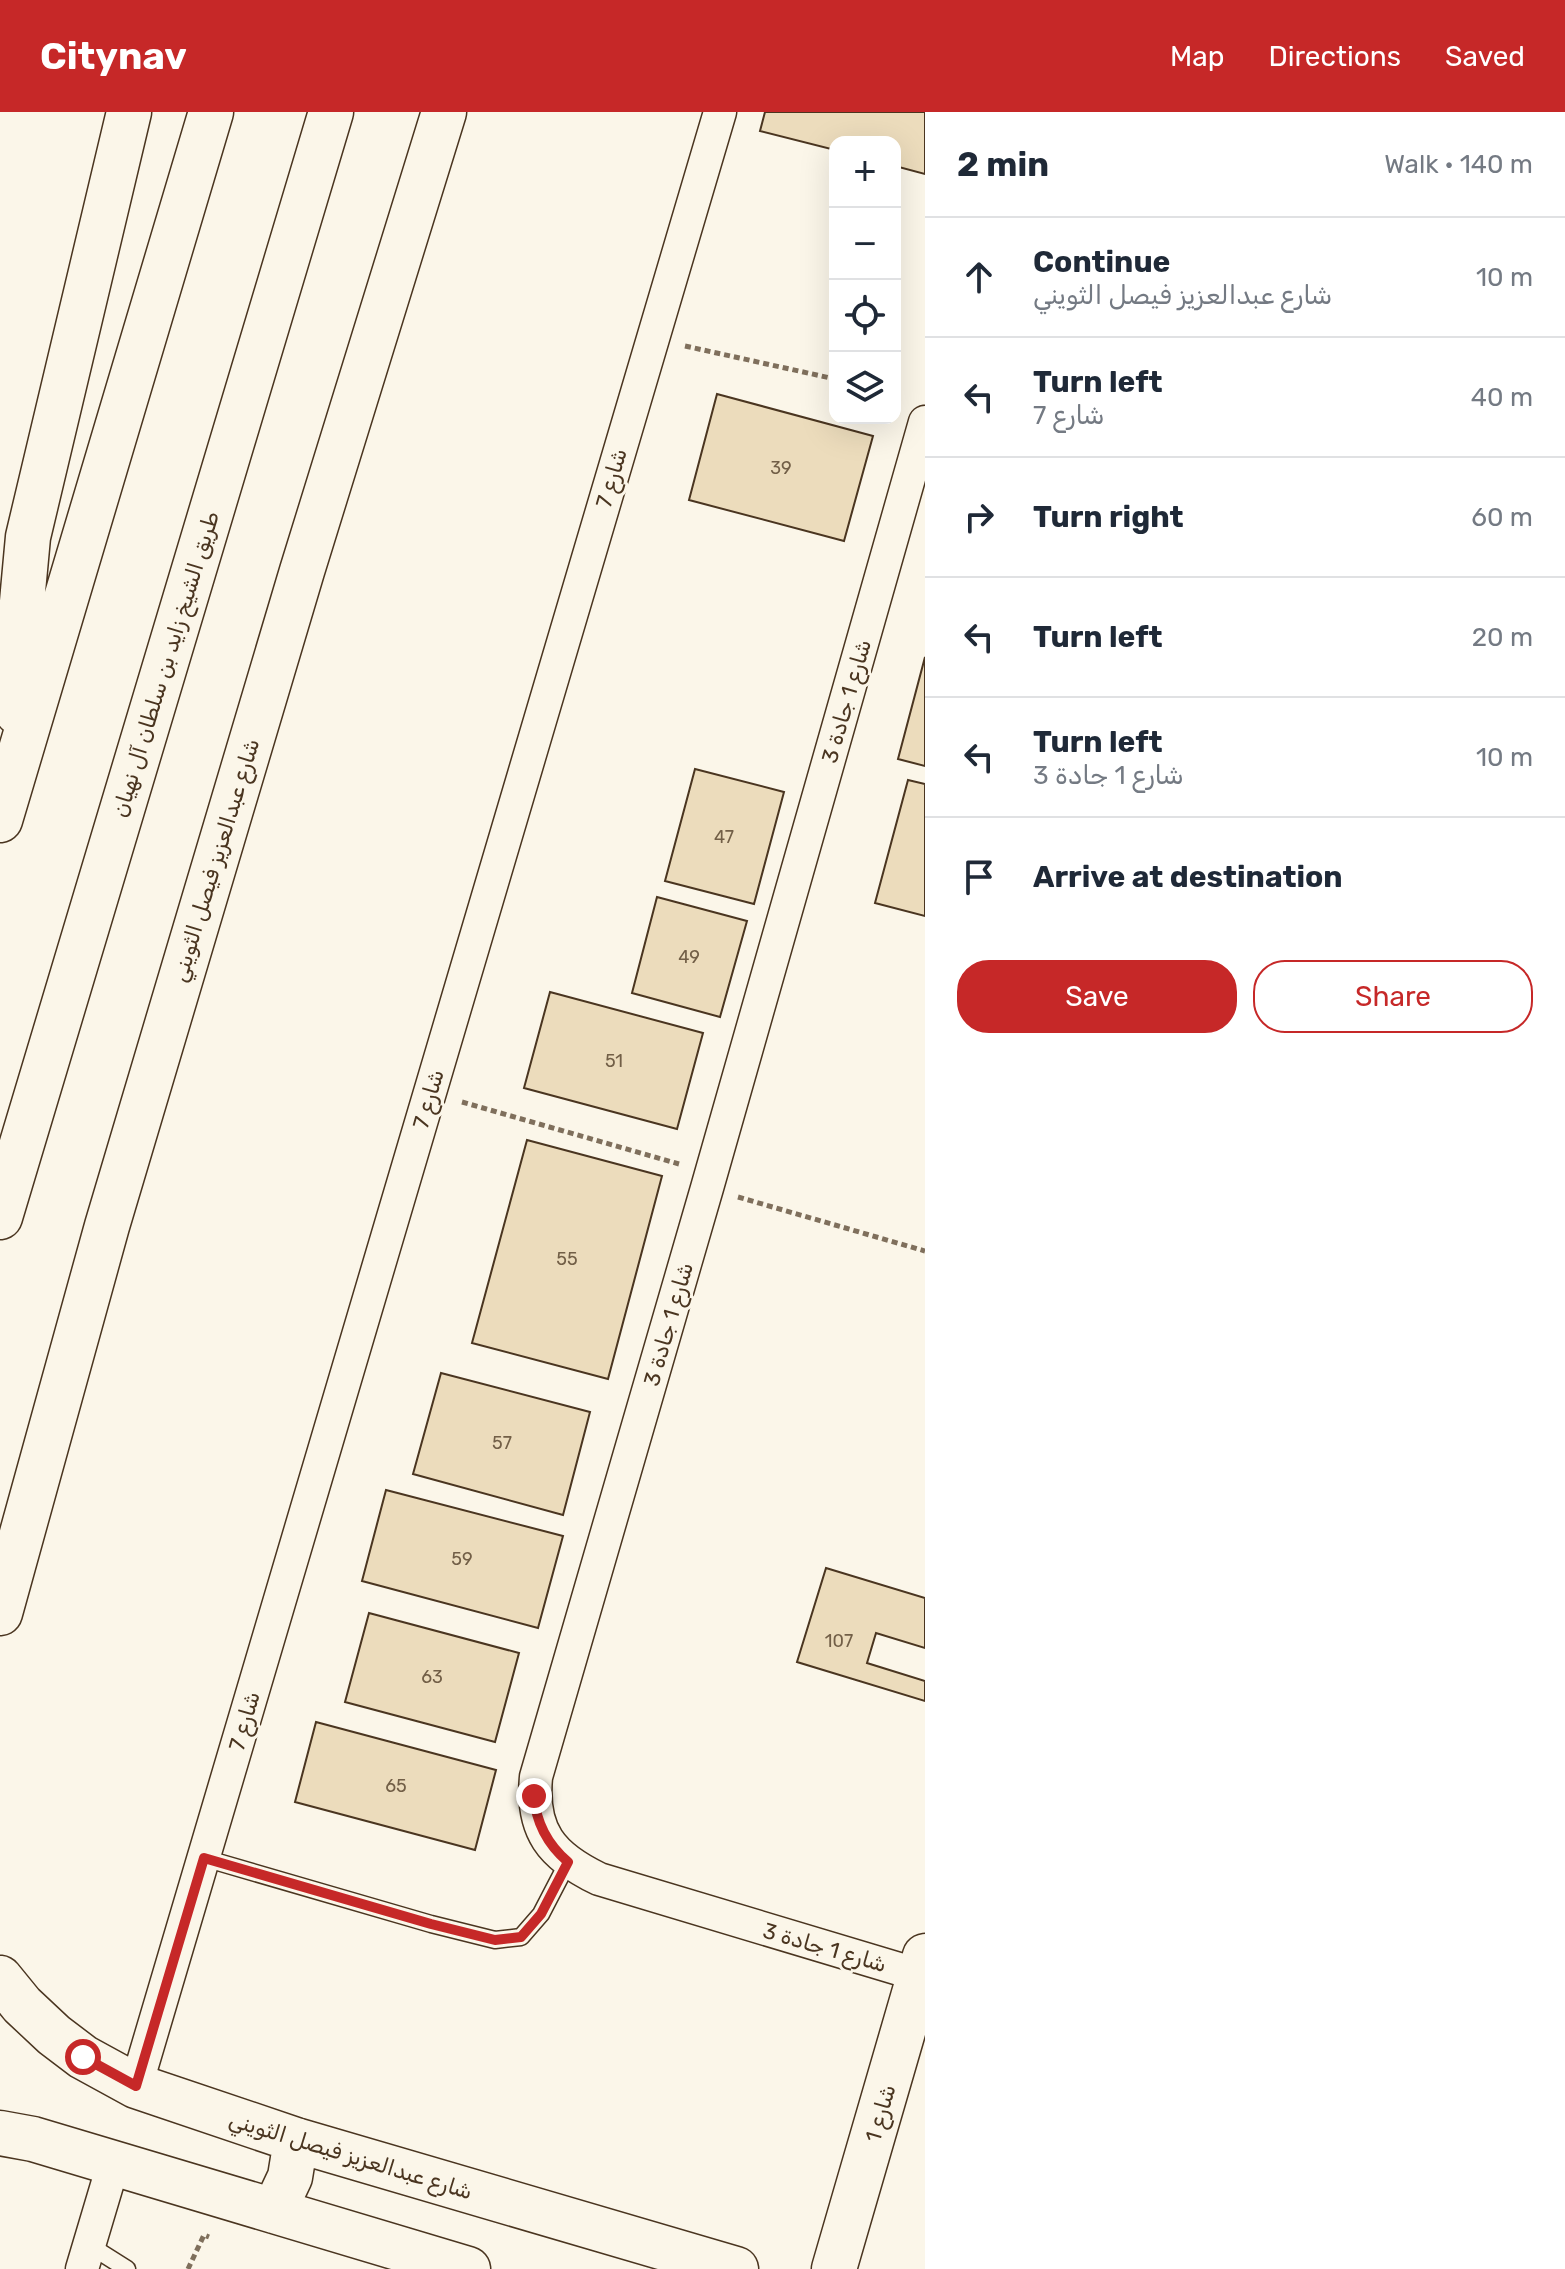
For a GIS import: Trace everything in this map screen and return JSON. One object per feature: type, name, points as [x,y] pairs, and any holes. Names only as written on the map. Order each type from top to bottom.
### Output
[{"type":"main road","points":[[20,753],[18,645],[28,537],[129,112]]},
{"type":"main road","points":[[0,820],[211,112]]},
{"type":"main road","name":"طريق الشيخ زايد بن سلطان آل نهيان","points":[[0,1217],[331,112]]},
{"type":"main road","name":"شارع عبدالعزيز فيصل الثويني","points":[[0,1613],[107,1226],[306,556],[444,112]]},
{"type":"main road","name":"شارع 1","points":[[834,2269],[922,1966]]},
{"type":"main road","name":"شارع عبدالعزيز فيصل الثويني","points":[[7,2002],[83,2057],[136,2086],[296,2140],[736,2269]]},
{"type":"main road","points":[[0,2133],[33,2139],[468,2269]]},
{"type":"main road","points":[[274,2211],[290,2177],[296,2140]]},
{"type":"street","name":"شارع 7","points":[[136,2086],[720,112]]},
{"type":"street","name":"شارع 1 جادة 3","points":[[922,1966],[616,1886],[568,1862],[549,1843],[535,1809],[536,1777],[925,422]]},
{"type":"street","points":[[85,2257],[113,2165]]},
{"type":"lane","points":[[204,1858],[495,1940],[521,1937],[541,1914],[568,1862]]},
{"type":"lane","points":[[85,2257],[127,2269]]},
{"type":"path","points":[[652,339],[829,378]]},
{"type":"path","points":[[430,1093],[925,1251]]},
{"type":"building","points":[[765,112],[925,112],[925,174],[901,168],[901,136],[829,136],[829,148],[760,131]]},
{"type":"building","points":[[717,394],[873,436],[844,541],[689,500]]},
{"type":"building","points":[[925,657],[925,766],[898,759]]},
{"type":"building","points":[[695,769],[784,792],[754,904],[665,881]]},
{"type":"building","points":[[908,780],[925,784],[925,916],[875,903]]},
{"type":"building","points":[[657,897],[747,921],[720,1017],[632,993]]},
{"type":"building","points":[[550,992],[703,1033],[677,1129],[524,1088]]},
{"type":"building","points":[[527,1140],[662,1176],[608,1379],[472,1343]]},
{"type":"building","points":[[441,1373],[590,1412],[563,1515],[413,1474]]},
{"type":"building","points":[[386,1490],[563,1536],[538,1628],[362,1581]]},
{"type":"building","points":[[826,1568],[925,1598],[925,1648],[876,1633],[867,1663],[925,1681],[925,1701],[797,1662]]},
{"type":"building","points":[[369,1613],[519,1653],[495,1742],[345,1702]]},
{"type":"building","points":[[316,1722],[496,1770],[475,1850],[295,1802]]},
{"type":"route","points":[[83,2057],[136,2086],[204,1858],[495,1940],[521,1937],[541,1914],[568,1862],[549,1843],[540,1825],[534,1796]]}]
